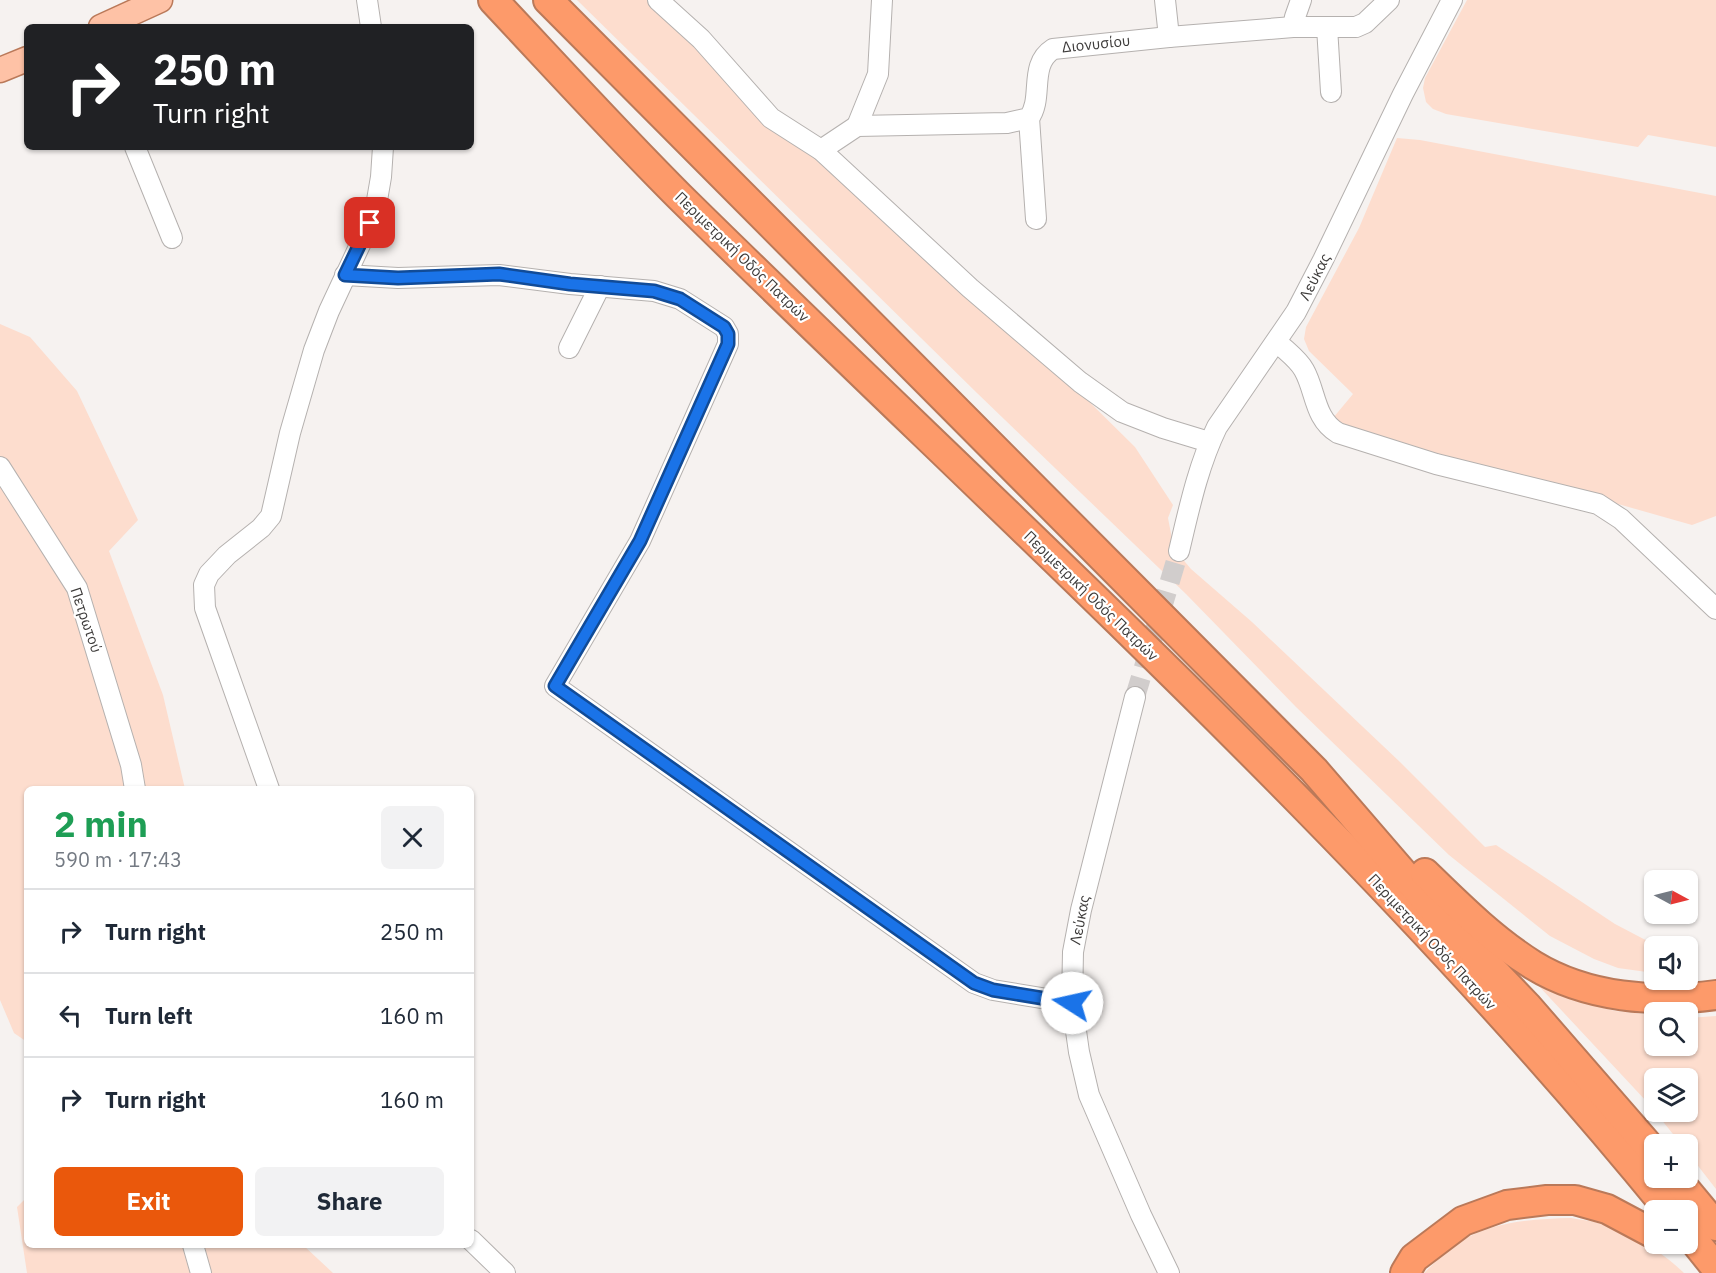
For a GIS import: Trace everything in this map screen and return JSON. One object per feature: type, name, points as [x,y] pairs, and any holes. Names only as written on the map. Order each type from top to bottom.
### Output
[{"type":"highway","name":"Περιμετρική Οδός Πατρών","points":[[493,0],[676,193],[1290,792],[1433,941],[1583,1108],[1661,1200]]},
{"type":"highway","name":"Περιμετρική Οδός Πατρών","points":[[548,0],[1314,770],[1433,908],[1527,1006],[1644,1141]]},
{"type":"highway","points":[[1314,770],[1480,924],[1535,966],[1582,986],[1620,995],[1672,998],[1716,995]]},
{"type":"highway","points":[[1684,1188],[1716,1226]]},
{"type":"highway","points":[[1405,1273],[1414,1258],[1463,1221],[1508,1205],[1546,1200],[1575,1200],[1607,1209],[1644,1229]]},
{"type":"highway","points":[[1698,1246],[1716,1268]]},
{"type":"highway","points":[[1681,1254],[1701,1273]]},
{"type":"main road","points":[[108,24],[160,0]]},
{"type":"main road","points":[[0,70],[24,60]]},
{"type":"street","points":[[367,0],[371,24]]},
{"type":"street","points":[[658,0],[701,39],[771,118],[821,150],[970,288],[1080,382],[1122,412],[1209,442]]},
{"type":"street","points":[[857,126],[878,74],[882,0]]},
{"type":"street","points":[[1165,0],[1168,37]]},
{"type":"street","points":[[1293,27],[1301,0]]},
{"type":"street","name":"Διονυσίου","points":[[1029,118],[1035,103],[1039,68],[1050,51],[1061,47],[1293,27],[1356,27],[1365,22],[1389,0]]},
{"type":"street","name":"Λεύκας","points":[[1179,550],[1194,488],[1209,442],[1224,415],[1277,342],[1310,287],[1403,94],[1452,0]]},
{"type":"street","points":[[1327,27],[1331,92]]},
{"type":"street","points":[[821,150],[857,126],[1007,123],[1029,118],[1036,219]]},
{"type":"street","points":[[136,150],[172,238]]},
{"type":"street","points":[[268,786],[205,608],[204,585],[217,564],[261,528],[270,516],[290,433],[314,350],[376,206],[383,150]]},
{"type":"street","points":[[345,275],[398,278],[499,274],[570,284],[654,291],[680,299],[724,327],[728,334],[728,344],[640,541],[555,686],[974,983],[993,990],[1072,1003]]},
{"type":"street","points":[[569,348],[600,286]]},
{"type":"street","points":[[1277,342],[1304,369],[1316,405],[1331,429],[1436,464],[1598,504],[1621,519],[1716,609]]},
{"type":"street","name":"Πετρωτού","points":[[0,467],[77,588],[131,765],[134,786]]},
{"type":"street","name":"Λεύκας","points":[[1135,697],[1081,910],[1073,952],[1072,1003],[1079,1052],[1089,1095],[1169,1273]]},
{"type":"street","points":[[474,1243],[505,1273]]},
{"type":"street","points":[[194,1248],[201,1273]]},
{"type":"shaded area","points":[[577,0],[648,0],[685,33],[750,108],[815,159],[1051,364],[1135,447],[1173,505],[1168,518],[1174,549],[1191,569],[1252,622],[1400,762],[1485,847],[1496,845],[1615,924],[1644,939],[1644,972],[1618,968],[1594,959],[1550,936],[1449,855],[1296,707],[1186,594],[977,393]]},
{"type":"shaded area","points":[[1467,0],[1716,0],[1716,147],[1648,135],[1638,147],[1446,114],[1433,109],[1426,102],[1423,88],[1425,78]]},
{"type":"shaded area","points":[[1397,138],[1420,140],[1716,196],[1716,516],[1692,525],[1618,504],[1600,496],[1429,452],[1338,423],[1333,418],[1353,394],[1309,351],[1304,339],[1306,327],[1359,228]]},
{"type":"shaded area","points":[[0,324],[30,337],[77,391],[138,520],[109,551],[163,695],[184,786],[24,786],[24,1040],[14,1033],[0,1000]]},
{"type":"shaded area","points":[[1536,983],[1589,1004],[1615,1011],[1644,1014],[1644,1056],[1698,1056],[1698,1017],[1716,1016],[1716,1189],[1698,1166],[1698,1134],[1673,1134],[1663,1122],[1698,1122],[1698,1068],[1644,1068],[1644,1099]]},
{"type":"shaded area","points":[[24,1200],[24,1248],[306,1248],[333,1273],[27,1273],[17,1207]]},
{"type":"shaded area","points":[[1571,1218],[1596,1222],[1644,1242],[1644,1254],[1661,1254],[1684,1273],[1424,1273],[1458,1243],[1489,1229],[1529,1220]]},
{"type":"tunnel","points":[[1135,697],[1179,551]]},
{"type":"route","points":[[370,223],[345,275],[398,278],[499,274],[570,284],[654,291],[680,299],[724,327],[728,334],[728,344],[640,541],[555,686],[974,983],[993,990],[1072,1003]]}]
